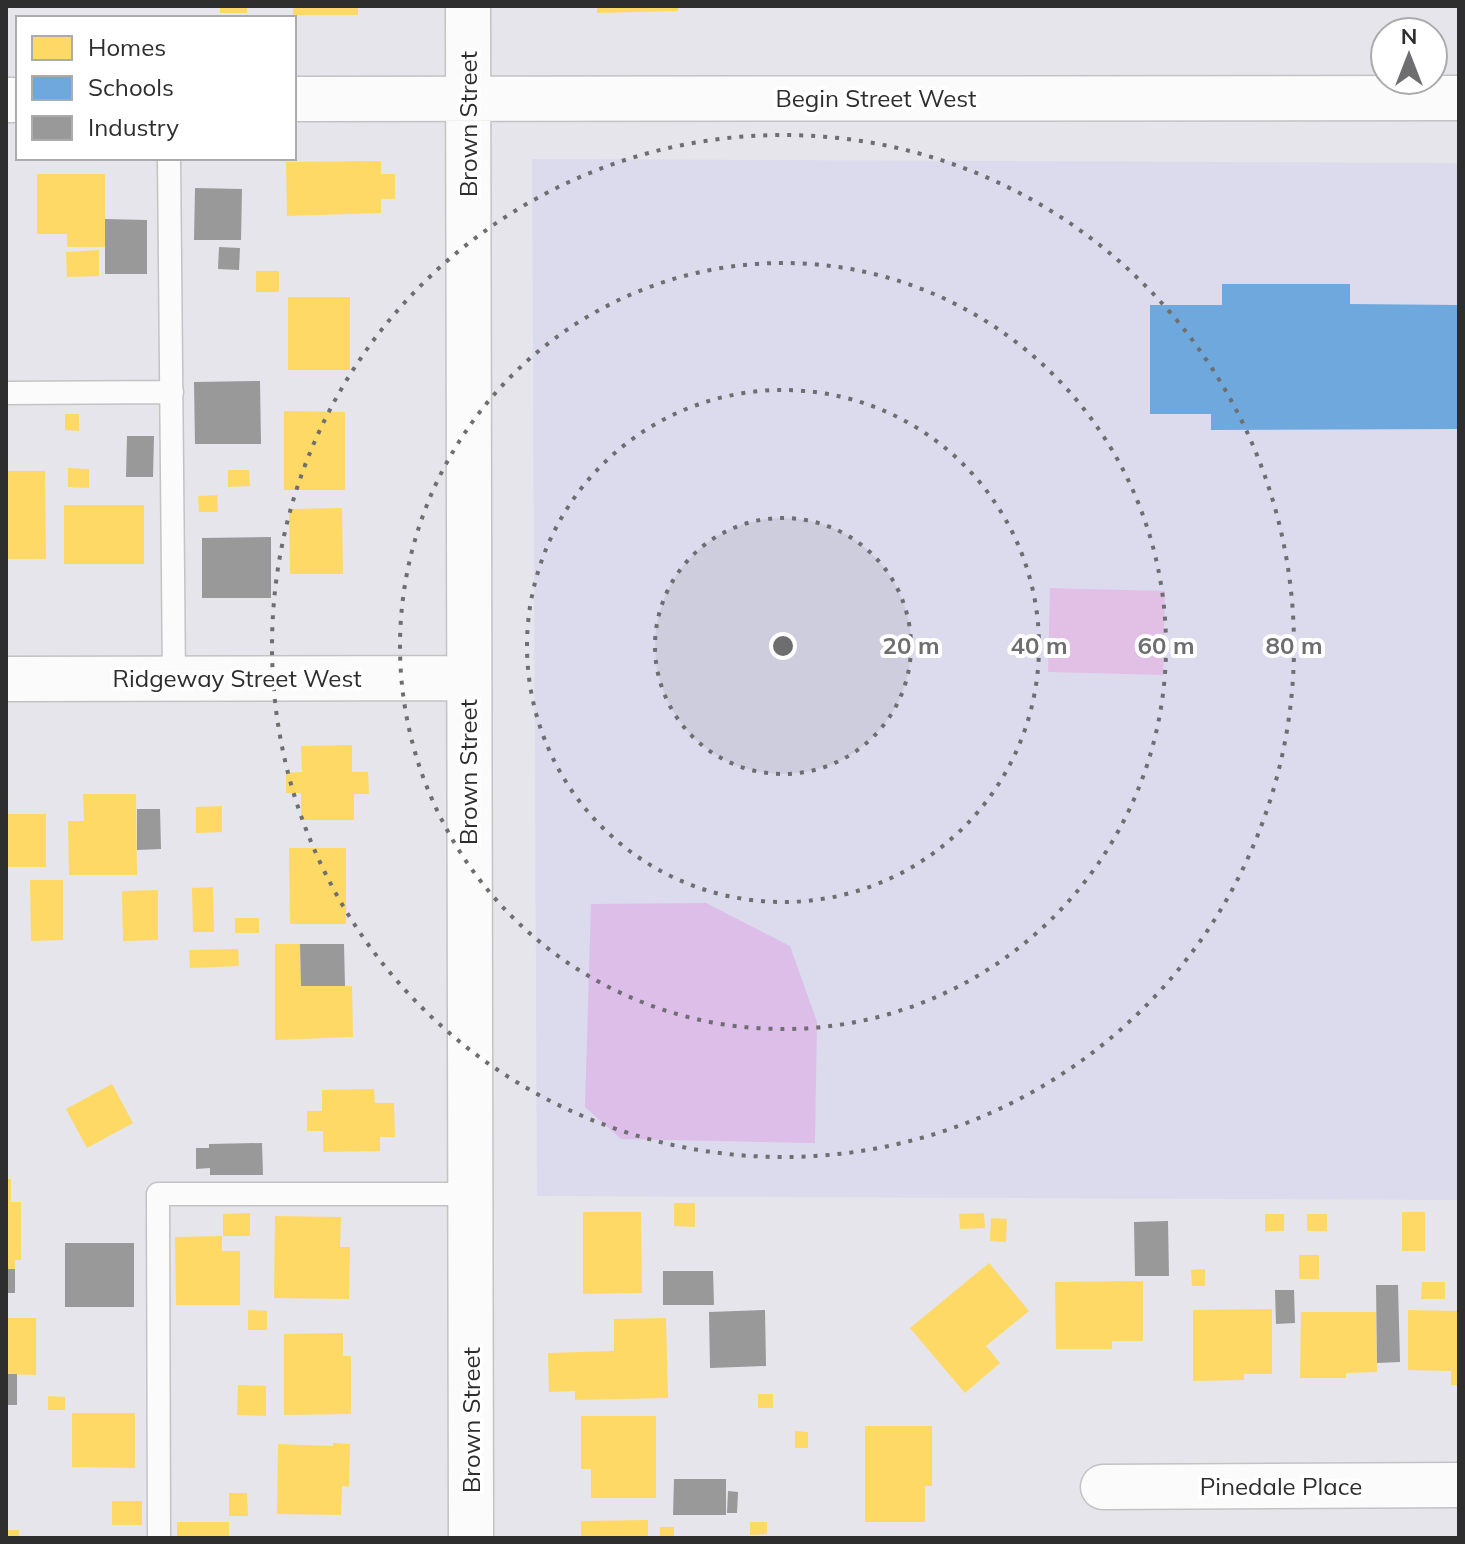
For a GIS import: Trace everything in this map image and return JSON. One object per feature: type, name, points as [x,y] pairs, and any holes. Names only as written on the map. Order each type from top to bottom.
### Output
[{"type":"street","name":"Brown Street","points":[[468,6],[471,1538]]},
{"type":"street","name":"Begin Street West","points":[[296,99],[1459,98]]},
{"type":"street","name":"Ridgeway Street West","points":[[6,679],[468,678]]},
{"type":"street","name":"Pinedale Place","points":[[1103,1487],[1459,1485]]},
{"type":"lane","points":[[169,160],[174,678]]},
{"type":"lane","points":[[6,393],[172,392]]},
{"type":"lane","points":[[159,1538],[158,1194],[470,1194]]},
{"type":"shaded area","points":[[532,159],[1459,163],[1459,1200],[537,1196]]},
{"type":"shaded area","points":[[1050,588],[1165,591],[1163,675],[1048,672]]},
{"type":"shaded area","points":[[706,903],[790,946],[817,1022],[815,1143],[621,1139],[585,1107],[591,904]]},
{"type":"building: Homes","points":[[220,6],[247,6],[247,13],[220,13]]},
{"type":"building: Homes","points":[[293,6],[358,6],[358,15],[293,15]]},
{"type":"building: Homes","points":[[597,6],[678,6],[678,11],[597,13]]},
{"type":"building: Homes","points":[[381,161],[381,174],[395,174],[395,199],[381,199],[381,213],[287,216],[286,162]]},
{"type":"building: Homes","points":[[37,174],[105,174],[105,247],[67,247],[67,234],[37,234]]},
{"type":"building: Homes","points":[[99,250],[99,276],[67,277],[66,252]]},
{"type":"building: Homes","points":[[256,271],[279,271],[279,292],[256,292]]},
{"type":"building: Homes","points":[[288,297],[350,297],[350,370],[288,370]]},
{"type":"building: Homes","points":[[284,411],[345,412],[345,490],[284,490]]},
{"type":"building: Homes","points":[[65,414],[79,414],[79,431],[65,430]]},
{"type":"building: Homes","points":[[68,468],[89,469],[89,488],[68,487]]},
{"type":"building: Homes","points":[[228,470],[249,470],[250,486],[228,487]]},
{"type":"building: Homes","points":[[6,471],[45,471],[46,559],[6,559]]},
{"type":"building: Homes","points":[[217,495],[218,512],[199,512],[198,496]]},
{"type":"building: Homes","points":[[64,505],[144,505],[144,564],[64,564]]},
{"type":"building: Homes","points":[[342,508],[343,574],[290,574],[289,509]]},
{"type":"building: Homes","points":[[352,745],[352,772],[368,772],[369,794],[354,794],[354,820],[301,820],[301,793],[286,793],[286,773],[302,772],[301,746]]},
{"type":"building: Homes","points":[[83,794],[136,794],[137,875],[69,875],[68,821],[84,821]]},
{"type":"building: Homes","points":[[222,806],[222,832],[196,833],[196,807]]},
{"type":"building: Homes","points":[[6,814],[46,814],[46,867],[6,867]]},
{"type":"building: Homes","points":[[289,848],[346,848],[346,924],[290,924]]},
{"type":"building: Homes","points":[[30,880],[63,880],[63,940],[31,941]]},
{"type":"building: Homes","points":[[213,887],[214,932],[193,932],[192,888]]},
{"type":"building: Homes","points":[[158,890],[158,940],[123,941],[122,891]]},
{"type":"building: Homes","points":[[235,918],[259,918],[259,933],[235,933]]},
{"type":"building: Homes","points":[[275,944],[300,944],[301,986],[352,986],[353,1037],[275,1040]]},
{"type":"building: Homes","points":[[238,949],[239,966],[190,968],[189,950]]},
{"type":"building: Homes","points":[[112,1084],[133,1123],[87,1148],[66,1109]]},
{"type":"building: Homes","points":[[374,1089],[375,1103],[394,1103],[395,1137],[380,1137],[380,1151],[323,1152],[323,1131],[307,1131],[307,1111],[322,1111],[322,1090]]},
{"type":"building: Homes","points":[[6,1179],[11,1179],[11,1202],[21,1202],[21,1260],[15,1260],[15,1269],[6,1269]]},
{"type":"building: Homes","points":[[674,1203],[695,1203],[695,1227],[674,1226]]},
{"type":"building: Homes","points":[[583,1212],[641,1212],[642,1293],[583,1294]]},
{"type":"building: Homes","points":[[1402,1212],[1425,1212],[1425,1251],[1402,1251]]},
{"type":"building: Homes","points":[[250,1213],[250,1236],[223,1236],[223,1214]]},
{"type":"building: Homes","points":[[984,1213],[985,1228],[960,1229],[959,1214]]},
{"type":"building: Homes","points":[[1265,1214],[1284,1214],[1284,1231],[1265,1231]]},
{"type":"building: Homes","points":[[1307,1214],[1327,1214],[1327,1231],[1307,1231]]},
{"type":"building: Homes","points":[[275,1216],[341,1217],[340,1247],[350,1247],[349,1299],[274,1298]]},
{"type":"building: Homes","points":[[991,1218],[1007,1219],[1006,1242],[990,1241]]},
{"type":"building: Homes","points":[[222,1236],[222,1251],[240,1251],[240,1305],[176,1305],[175,1237]]},
{"type":"building: Homes","points":[[1299,1255],[1319,1255],[1319,1279],[1299,1279]]},
{"type":"building: Homes","points":[[989,1263],[1029,1311],[986,1346],[1000,1363],[965,1393],[910,1328]]},
{"type":"building: Homes","points":[[1205,1269],[1205,1286],[1192,1286],[1191,1270]]},
{"type":"building: Homes","points":[[1143,1281],[1143,1341],[1112,1341],[1112,1349],[1056,1349],[1055,1282]]},
{"type":"building: Homes","points":[[1422,1282],[1445,1282],[1445,1299],[1421,1299]]},
{"type":"building: Homes","points":[[1272,1309],[1272,1374],[1244,1374],[1244,1380],[1193,1381],[1193,1310]]},
{"type":"building: Homes","points":[[248,1310],[267,1311],[267,1330],[248,1330]]},
{"type":"building: Homes","points":[[1408,1310],[1459,1311],[1459,1385],[1451,1385],[1451,1371],[1408,1370]]},
{"type":"building: Homes","points":[[1301,1312],[1376,1312],[1377,1372],[1346,1373],[1346,1378],[1300,1378]]},
{"type":"building: Homes","points":[[6,1318],[36,1318],[36,1375],[6,1374]]},
{"type":"building: Homes","points":[[666,1318],[668,1398],[575,1400],[575,1391],[549,1392],[548,1353],[614,1351],[614,1319]]},
{"type":"building: Homes","points":[[343,1333],[343,1356],[351,1356],[351,1414],[284,1415],[284,1334]]},
{"type":"building: Homes","points":[[238,1385],[266,1386],[266,1416],[237,1415]]},
{"type":"building: Homes","points":[[758,1394],[773,1394],[773,1408],[758,1408]]},
{"type":"building: Homes","points":[[48,1396],[65,1397],[65,1410],[48,1410]]},
{"type":"building: Homes","points":[[72,1413],[135,1413],[135,1468],[72,1467]]},
{"type":"building: Homes","points":[[581,1416],[656,1416],[656,1498],[591,1498],[591,1469],[581,1469]]},
{"type":"building: Homes","points":[[865,1426],[932,1426],[932,1486],[925,1486],[925,1522],[865,1522]]},
{"type":"building: Homes","points":[[795,1431],[808,1432],[808,1448],[795,1448]]},
{"type":"building: Homes","points":[[333,1443],[350,1444],[349,1487],[342,1486],[341,1515],[277,1514],[278,1444],[333,1446]]},
{"type":"building: Homes","points":[[229,1493],[247,1493],[248,1516],[229,1516]]},
{"type":"building: Homes","points":[[112,1501],[142,1501],[142,1525],[112,1525]]},
{"type":"building: Homes","points":[[648,1520],[648,1538],[581,1538],[581,1521]]},
{"type":"building: Homes","points":[[177,1522],[229,1522],[229,1538],[177,1538]]},
{"type":"building: Homes","points":[[750,1522],[767,1522],[767,1534],[750,1535]]},
{"type":"building: Homes","points":[[660,1527],[674,1527],[674,1538],[660,1538]]},
{"type":"building: Homes","points":[[6,1530],[19,1530],[19,1538],[6,1538]]},
{"type":"building: Schools","points":[[1222,284],[1350,284],[1350,304],[1459,305],[1459,429],[1211,430],[1211,414],[1150,414],[1150,305],[1222,305]]},
{"type":"building: Industry","points":[[195,188],[242,189],[241,240],[194,240]]},
{"type":"building: Industry","points":[[105,219],[147,220],[147,274],[105,274]]},
{"type":"building: Industry","points":[[219,247],[240,248],[239,270],[218,269]]},
{"type":"building: Industry","points":[[260,381],[261,444],[195,444],[194,382]]},
{"type":"building: Industry","points":[[127,436],[154,436],[153,477],[126,477]]},
{"type":"building: Industry","points":[[271,537],[271,598],[202,598],[202,538]]},
{"type":"building: Industry","points":[[137,809],[160,809],[161,849],[137,850]]},
{"type":"building: Industry","points":[[300,944],[344,944],[345,986],[301,986]]},
{"type":"building: Industry","points":[[262,1143],[263,1175],[210,1175],[210,1168],[196,1169],[196,1148],[209,1148],[209,1144]]},
{"type":"building: Industry","points":[[1168,1221],[1169,1276],[1135,1276],[1134,1222]]},
{"type":"building: Industry","points":[[65,1243],[134,1243],[134,1307],[65,1307]]},
{"type":"building: Industry","points":[[6,1269],[15,1269],[15,1293],[6,1293]]},
{"type":"building: Industry","points":[[663,1271],[713,1271],[714,1305],[663,1305]]},
{"type":"building: Industry","points":[[1376,1285],[1398,1285],[1400,1362],[1377,1363]]},
{"type":"building: Industry","points":[[1275,1290],[1294,1290],[1295,1323],[1276,1324]]},
{"type":"building: Industry","points":[[765,1310],[766,1366],[710,1368],[709,1312]]},
{"type":"building: Industry","points":[[6,1374],[17,1374],[17,1405],[6,1405]]},
{"type":"building: Industry","points":[[674,1479],[726,1479],[726,1515],[673,1515]]},
{"type":"building: Industry","points":[[728,1491],[738,1492],[737,1513],[727,1513]]}]
